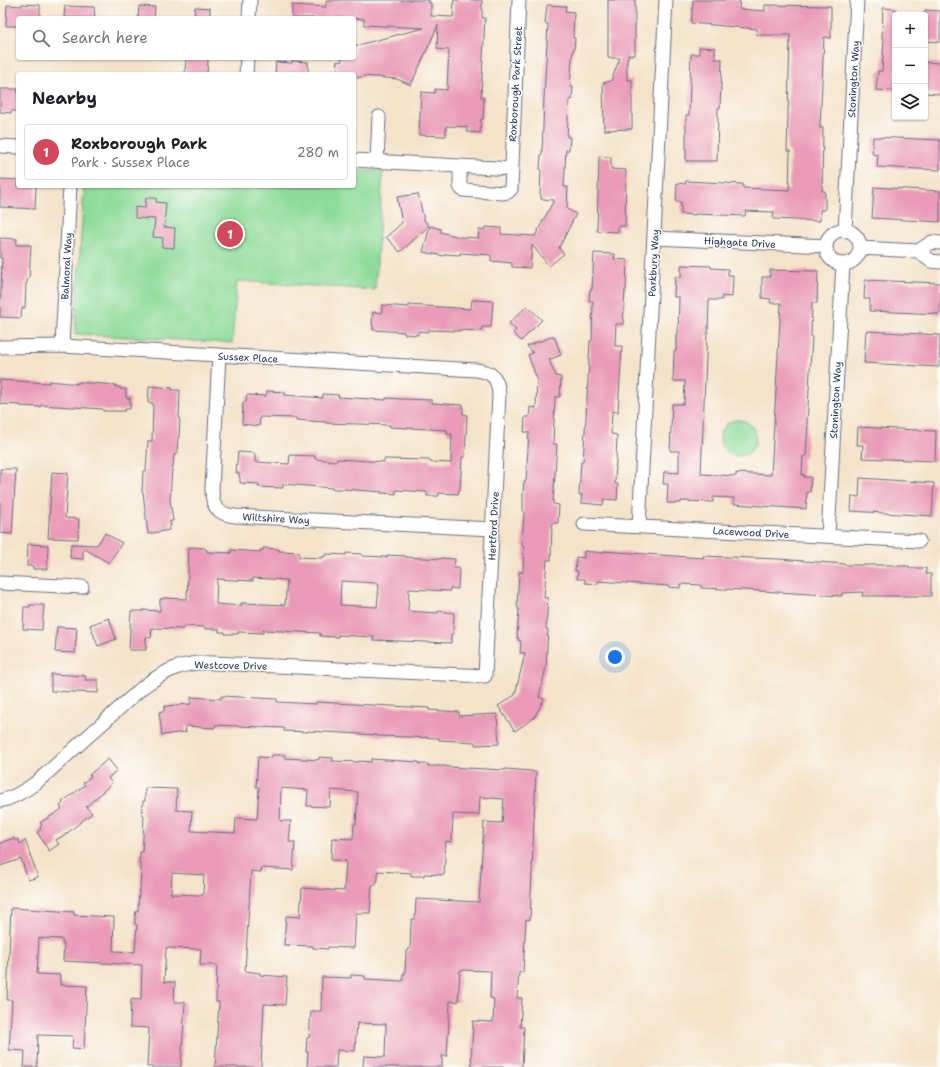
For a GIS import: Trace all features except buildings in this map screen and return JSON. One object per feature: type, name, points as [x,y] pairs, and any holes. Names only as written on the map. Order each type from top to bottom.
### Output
[{"type":"street","points":[[249,16],[250,0]]},
{"type":"street","name":"Roxborough Park Street","points":[[460,166],[460,186],[467,191],[503,193],[508,192],[511,189],[519,0]]},
{"type":"street","name":"Parkbury Way","points":[[639,527],[666,0]]},
{"type":"street","name":"Stonington Way","points":[[845,231],[857,0]]},
{"type":"street","points":[[246,72],[247,60]]},
{"type":"street","points":[[377,161],[378,117]]},
{"type":"street","points":[[0,146],[16,147]]},
{"type":"street","points":[[356,160],[512,169]]},
{"type":"street","name":"Balmoral Way","points":[[62,346],[70,188]]},
{"type":"street","points":[[845,231],[856,236],[860,248],[856,258],[843,264],[834,261],[831,258],[826,250],[826,246],[831,236],[837,232],[845,231]]},
{"type":"street","name":"Highgate Drive","points":[[654,238],[826,246]]},
{"type":"street","points":[[918,251],[932,242],[940,243]]},
{"type":"street","points":[[860,248],[918,251],[931,261],[940,262]]},
{"type":"street","name":"Stonington Way","points":[[828,536],[843,264]]},
{"type":"street","name":"Sussex Place","points":[[0,347],[62,346],[476,370],[489,373],[494,377]]},
{"type":"street","name":"Wiltshire Way","points":[[219,355],[212,489],[213,502],[216,508],[221,512],[235,516],[492,529]]},
{"type":"street","name":"Hertford Drive","points":[[485,676],[499,395],[499,388],[494,377]]},
{"type":"street","name":"Lacewood Drive","points":[[584,524],[919,541]]},
{"type":"street","points":[[0,583],[82,587]]},
{"type":"street","name":"Westcove Drive","points":[[0,802],[28,790],[143,687],[176,668],[188,664],[214,662],[485,676]]},
{"type":"green space","points":[[356,170],[383,171],[375,290],[237,281],[232,343],[75,334],[84,188],[356,188]]},
{"type":"green space","points":[[742,420],[751,425],[755,431],[755,445],[751,451],[742,456],[734,456],[725,451],[721,445],[720,434],[725,425],[731,421]]},
{"type":"place","name":"Roxborough Park","points":[[230,234]]}]
